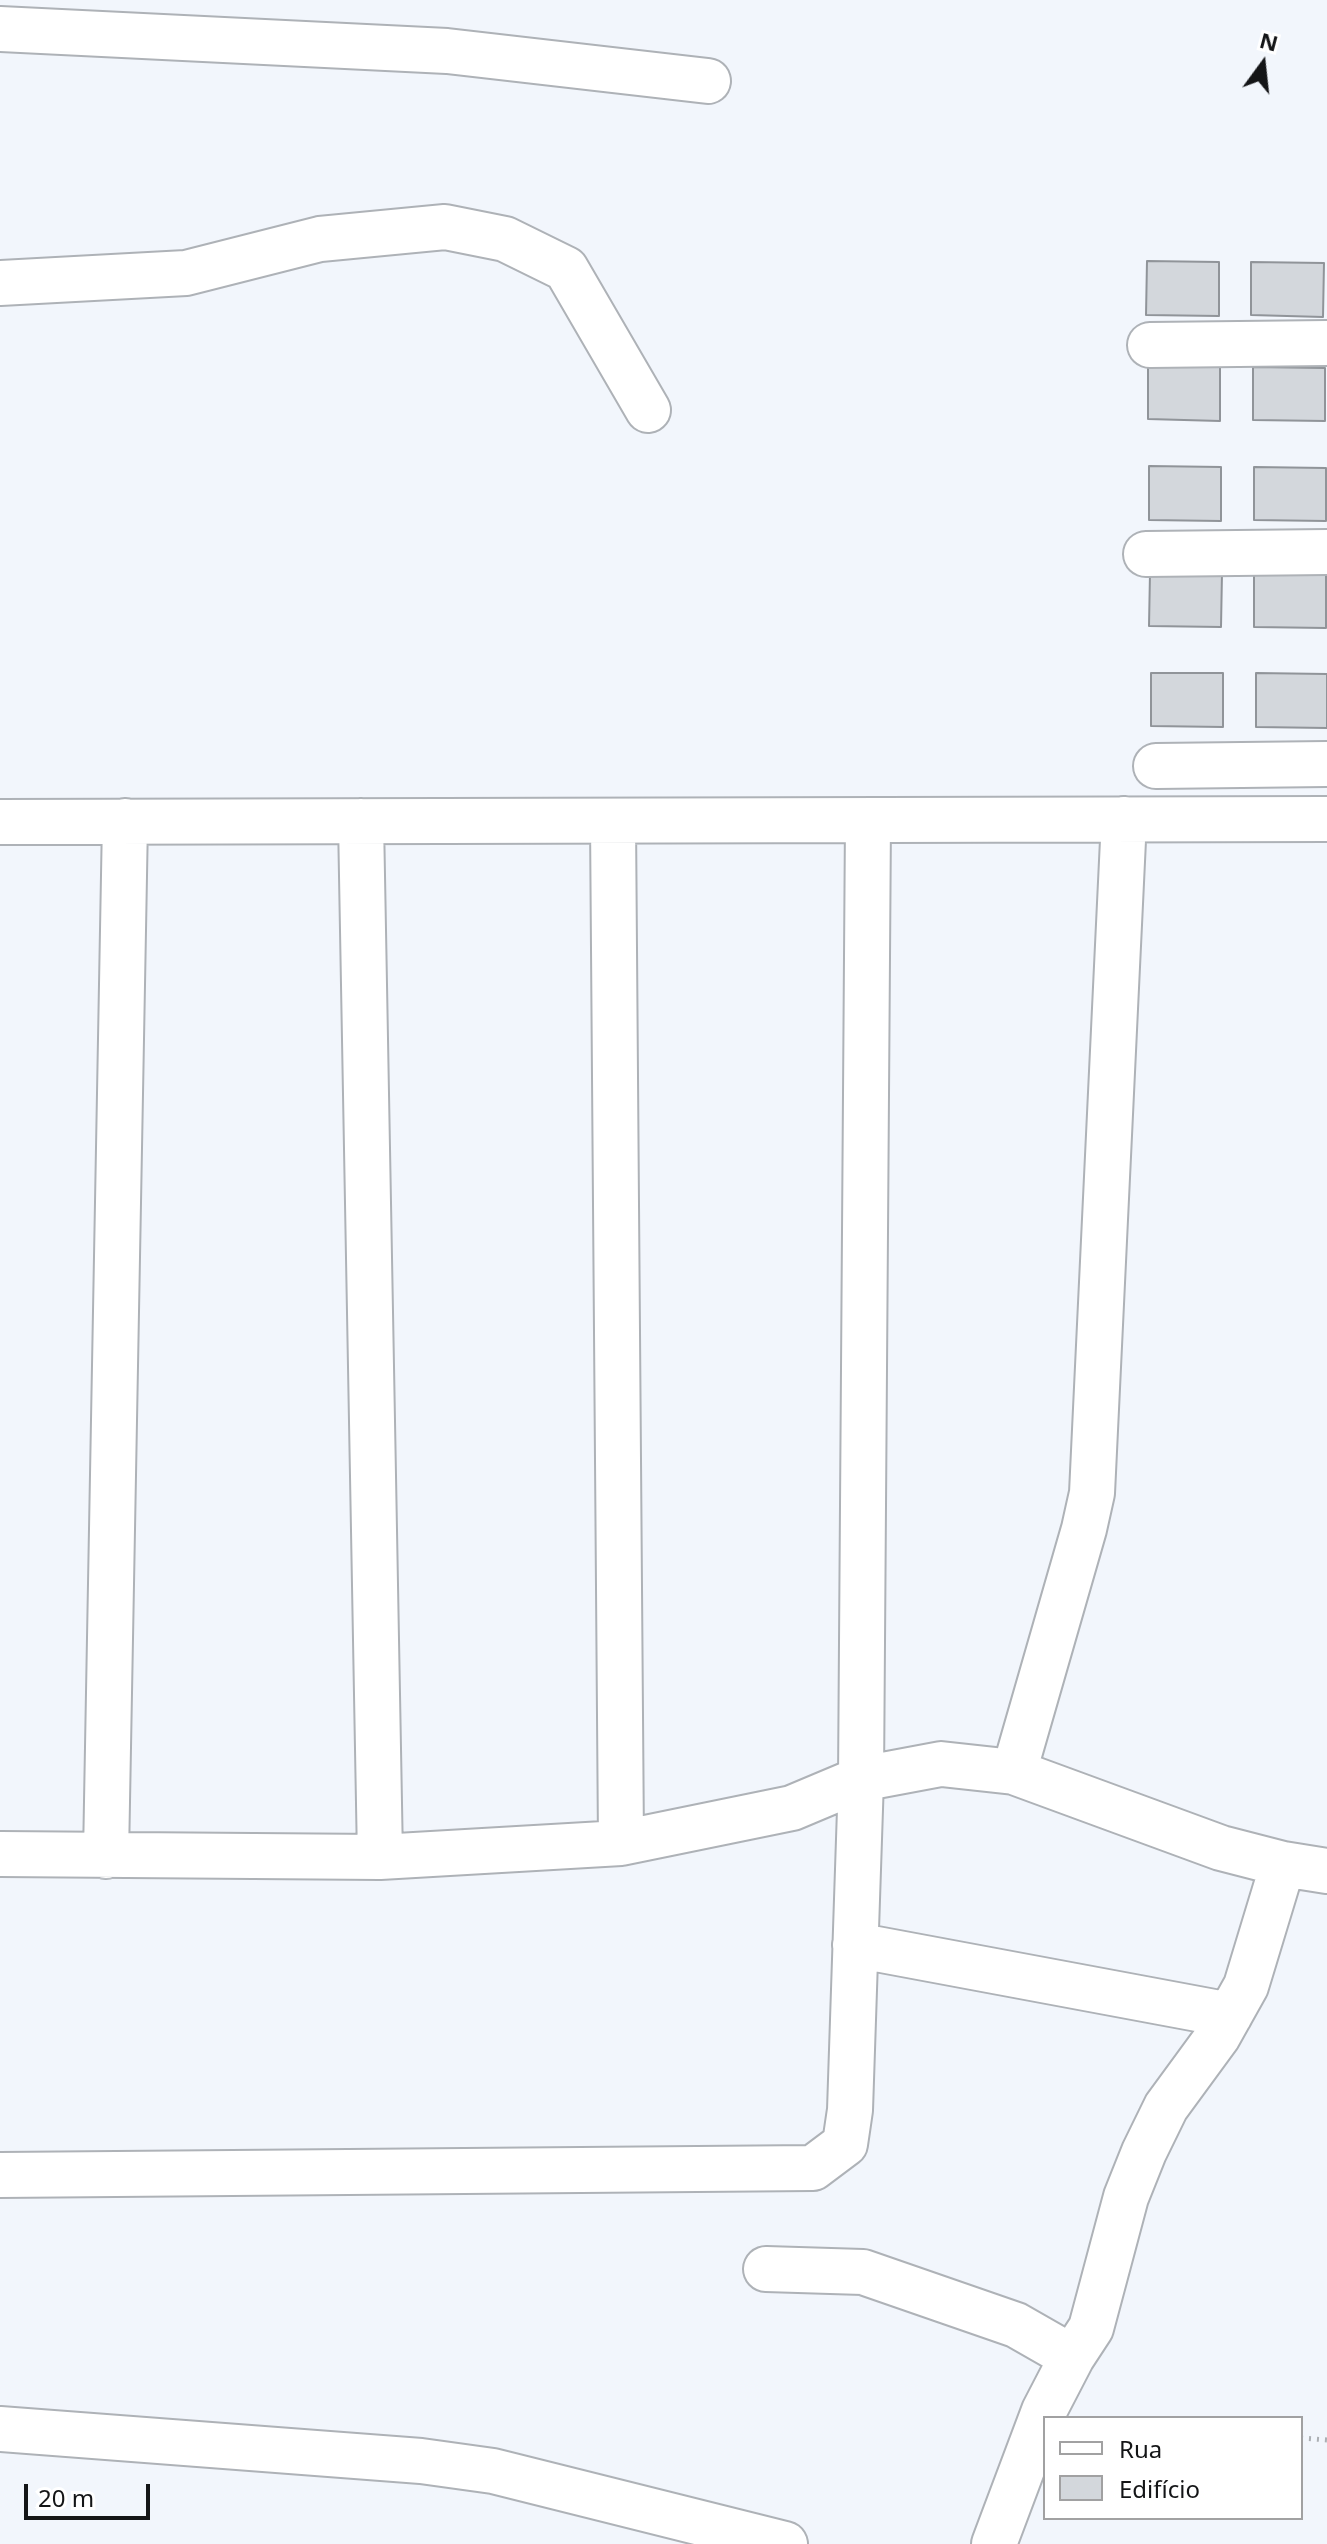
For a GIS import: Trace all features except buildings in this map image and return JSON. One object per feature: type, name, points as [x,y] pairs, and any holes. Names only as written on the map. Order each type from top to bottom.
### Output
[{"type":"street","points":[[0,29],[447,51],[708,81]]},
{"type":"street","points":[[0,283],[186,273],[320,239],[445,227],[505,239],[566,269],[648,410]]},
{"type":"street","points":[[1150,345],[1327,343]]},
{"type":"street","points":[[1146,554],[1327,552]]},
{"type":"street","points":[[1156,766],[1327,764]]},
{"type":"street","points":[[1014,1772],[1092,1493],[1124,819]]},
{"type":"street","points":[[0,822],[1327,819]]},
{"type":"street","points":[[0,2175],[813,2168],[845,2144],[850,2110],[861,1779],[868,820]]},
{"type":"street","points":[[106,1856],[125,821]]},
{"type":"street","points":[[361,821],[380,1857]]},
{"type":"street","points":[[613,821],[621,1843]]},
{"type":"street","points":[[0,1854],[380,1857],[621,1843],[792,1808],[861,1779],[941,1764],[1014,1772],[1221,1848],[1283,1864],[1327,1871]]},
{"type":"street","points":[[994,2544],[1044,2411],[1091,2328],[1126,2197],[1144,2152],[1166,2107],[1218,2036],[1246,1986],[1283,1864]]},
{"type":"street","points":[[855,1945],[1230,2015]]},
{"type":"street","points":[[766,2269],[863,2272],[1016,2325],[1072,2357]]},
{"type":"street","points":[[0,2429],[421,2461],[493,2471],[785,2544]]},
{"type":"path","points":[[1303,2438],[1327,2440]]}]
